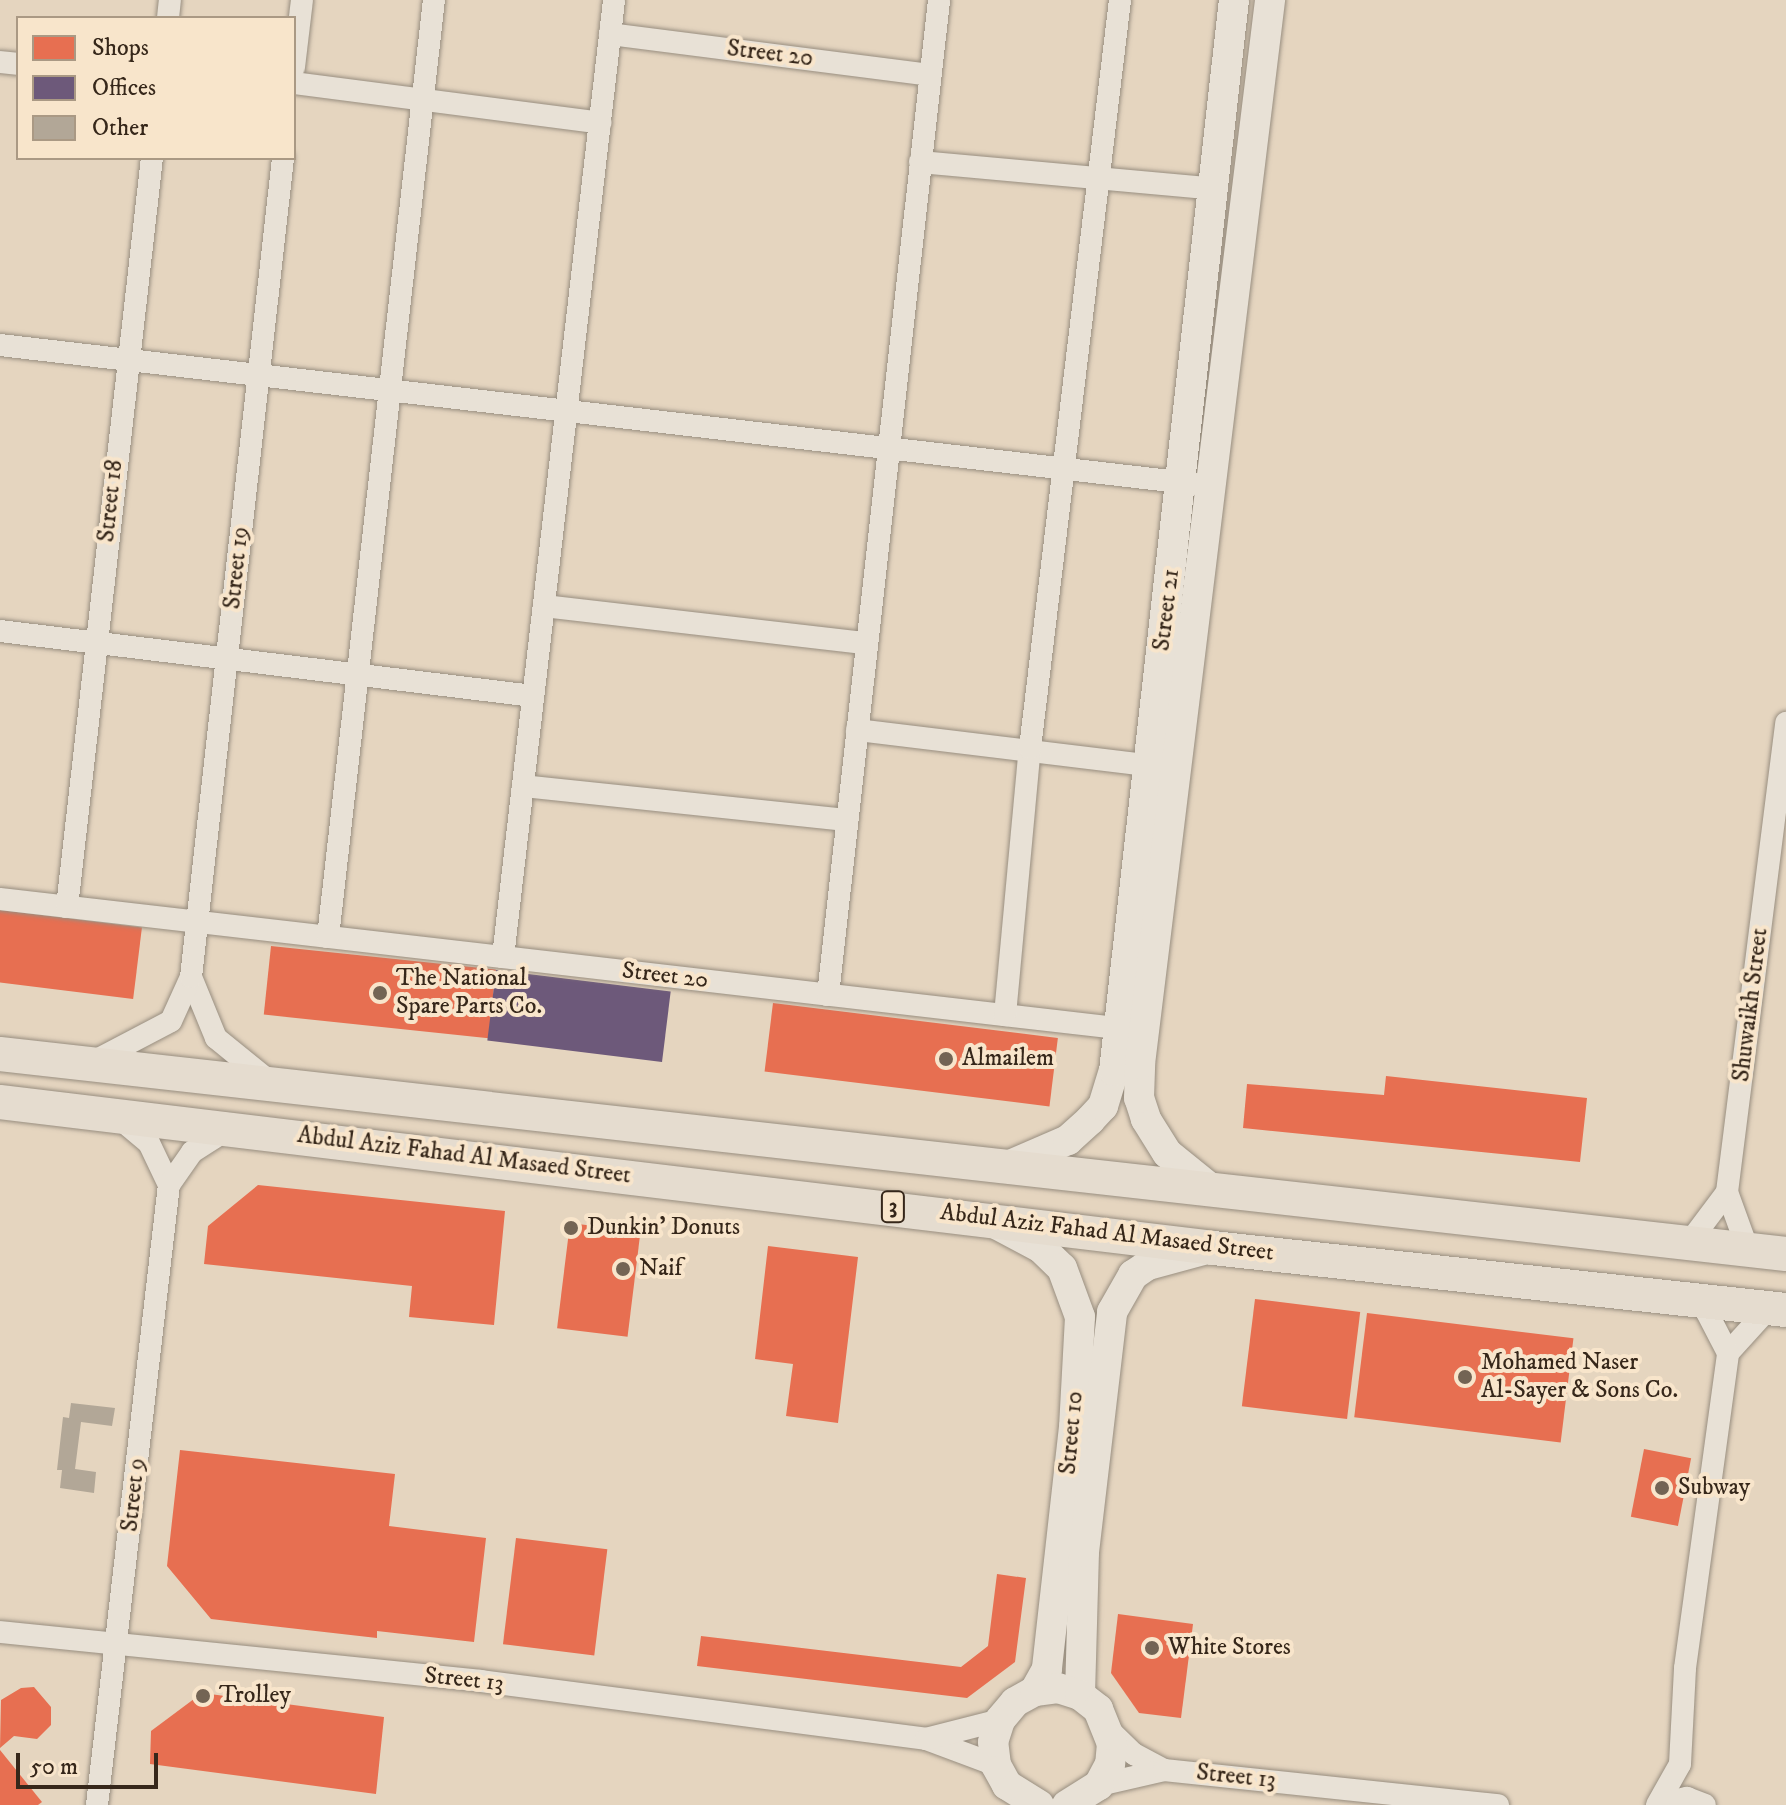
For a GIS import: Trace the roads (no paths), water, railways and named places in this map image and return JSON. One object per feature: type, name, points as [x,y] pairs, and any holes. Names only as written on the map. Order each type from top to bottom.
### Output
[{"type":"main road","name":"Abdul Aziz Fahad Al Masaed Street","points":[[0,1054],[1786,1254]]},
{"type":"main road","name":"Abdul Aziz Fahad Al Masaed Street","points":[[0,1102],[231,1127],[1213,1248],[1778,1309]]},
{"type":"main road","points":[[1353,1261],[1399,1248],[1591,1271],[1604,1268],[1613,1251],[1608,1240],[1594,1234]]},
{"type":"street","points":[[296,50],[302,0]]},
{"type":"street","points":[[328,937],[387,390],[434,0]]},
{"type":"street","points":[[503,957],[614,0]]},
{"type":"street","points":[[828,995],[885,449],[939,0]]},
{"type":"street","points":[[1005,1015],[1030,748],[1120,0]]},
{"type":"street","name":"Street 21","points":[[1210,1188],[1167,1153],[1139,1098],[1182,483],[1234,0]]},
{"type":"street","name":"Street 21","points":[[1010,1165],[1068,1140],[1103,1106],[1114,1071],[1116,1028],[1213,486],[1270,0]]},
{"type":"street","name":"Street 20","points":[[610,34],[930,75]]},
{"type":"street","points":[[296,83],[600,123]]},
{"type":"street","name":"Street 18","points":[[67,907],[126,359],[152,160]]},
{"type":"street","name":"Street 19","points":[[89,1064],[171,1021],[191,977],[283,160]]},
{"type":"street","points":[[920,162],[1098,183],[1215,189]]},
{"type":"street","points":[[0,345],[1213,486]]},
{"type":"street","points":[[544,606],[866,643]]},
{"type":"street","points":[[0,631],[533,696]]},
{"type":"street","name":"Shuwaikh Street","points":[[1688,1244],[1727,1192],[1776,888],[1786,723]]},
{"type":"street","points":[[857,730],[1030,748],[1162,766]]},
{"type":"street","points":[[523,786],[847,820]]},
{"type":"street","points":[[0,899],[197,922]]},
{"type":"street","name":"Street 20","points":[[197,922],[1116,1028]]},
{"type":"street","name":"Street 19","points":[[191,977],[216,1038],[272,1083]]},
{"type":"street","points":[[115,1115],[149,1143],[169,1185]]},
{"type":"street","name":"Street 9","points":[[97,1805],[169,1185],[192,1152],[231,1127]]},
{"type":"street","name":"Shuwaikh Street","points":[[1727,1192],[1748,1250]]},
{"type":"street","name":"Street 10","points":[[986,1218],[1052,1256],[1072,1283],[1080,1317],[1074,1427],[1047,1669],[1035,1691]]},
{"type":"street","name":"Street 10","points":[[1080,1695],[1084,1552],[1112,1312],[1133,1275],[1148,1265],[1213,1248]]},
{"type":"street","points":[[1657,1805],[1680,1764],[1685,1668],[1728,1353],[1701,1301]]},
{"type":"street","points":[[1728,1353],[1778,1309]]},
{"type":"street","name":"Street 13","points":[[0,1632],[117,1647],[481,1681],[926,1739],[1000,1720]]},
{"type":"street","points":[[1039,1805],[1006,1785],[993,1742],[1000,1720],[1015,1702],[1035,1691],[1058,1688],[1080,1695],[1098,1709],[1109,1730],[1110,1764],[1085,1797]]},
{"type":"street","name":"Street 13","points":[[1109,1730],[1134,1754],[1164,1770],[1498,1805]]},
{"type":"street","name":"Street 13","points":[[926,1739],[1006,1785]]},
{"type":"street","points":[[1680,1764],[1701,1803]]},
{"type":"street","name":"Street 13","points":[[1085,1797],[1164,1770]]},
{"type":"street","points":[[1657,1805],[1676,1798],[1701,1803]]},
{"type":"place","name":"The National Spare Parts Co.","points":[[380,993]]},
{"type":"place","name":"Almailem","points":[[946,1059]]},
{"type":"place","name":"Dunkin' Donuts","points":[[571,1228]]},
{"type":"place","name":"Naif","points":[[623,1269]]},
{"type":"place","name":"Mohamed Naser Al-Sayer & Sons Co.","points":[[1465,1377]]},
{"type":"place","name":"Subway","points":[[1662,1488]]},
{"type":"place","name":"White Stores","points":[[1152,1648]]},
{"type":"place","name":"Trolley","points":[[203,1696]]}]
